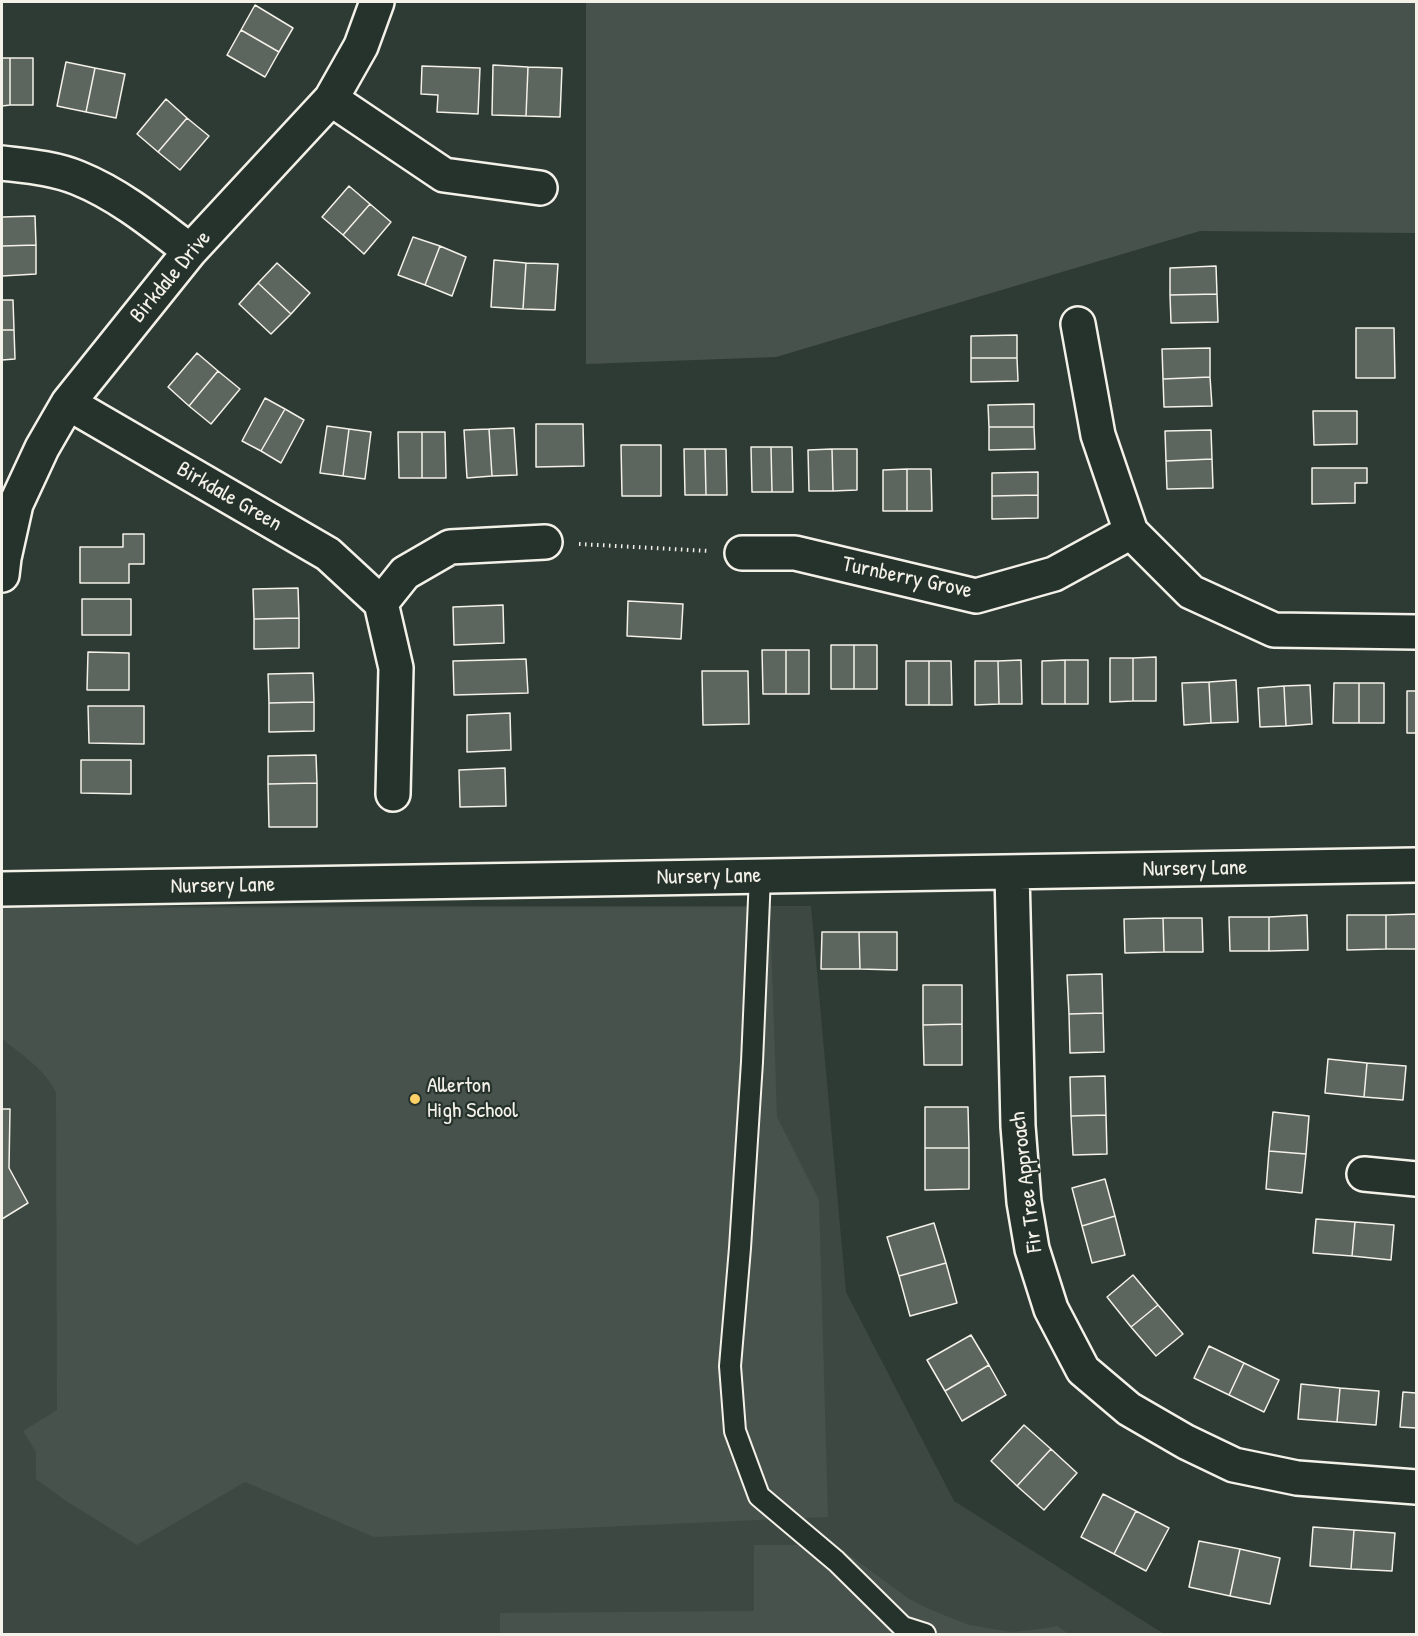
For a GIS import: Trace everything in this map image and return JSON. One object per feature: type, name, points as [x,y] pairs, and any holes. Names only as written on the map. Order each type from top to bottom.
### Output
[{"type":"street","name":"Birkdale Drive","points":[[2,575],[16,504],[42,448],[68,404],[190,251],[331,99],[361,46],[377,2]]},
{"type":"street","points":[[331,99],[444,175],[540,188]]},
{"type":"street","points":[[2,163],[39,167],[77,177],[134,208],[190,251]]},
{"type":"street","points":[[1078,324],[1098,435],[1131,532],[1191,592],[1274,630],[1416,632]]},
{"type":"street","name":"Birkdale Green","points":[[68,404],[328,554],[381,603]]},
{"type":"street","name":"Turnberry Grove","points":[[742,553],[795,553],[976,596],[1054,574],[1131,532]]},
{"type":"street","points":[[393,794],[396,668],[381,603],[405,573],[450,547],[545,542]]},
{"type":"street","name":"Nursery Lane","points":[[2,889],[1416,866]]},
{"type":"street","name":"Fir Tree Approach","points":[[1012,872],[1018,1126],[1024,1202],[1032,1249],[1051,1309],[1083,1370],[1129,1409],[1186,1442],[1234,1466],[1297,1478],[1416,1487]]},
{"type":"street","points":[[1364,1174],[1416,1179]]},
{"type":"lane","points":[[760,876],[751,1073],[730,1366],[735,1431],[759,1496],[836,1561],[903,1627],[925,1635]]},
{"type":"path","points":[[545,542],[742,553]]},
{"type":"shaded area","points":[[586,2],[1416,2],[1416,233],[1200,231],[776,357],[586,364]]},
{"type":"shaded area","name":"Allerton High School","points":[[2,906],[811,906],[846,1292],[954,1501],[1164,1634],[2,1634]]},
{"type":"shaded area","name":"Allerton High School","points":[[770,907],[777,1117],[819,1200],[828,1517],[374,1537],[245,1482],[137,1545],[66,1501],[36,1479],[36,1452],[23,1431],[57,1410],[56,1093],[40,1070],[2,1039],[2,908]]},
{"type":"shaded area","points":[[754,1545],[826,1545],[844,1551],[909,1599],[969,1625],[1011,1632],[1057,1626],[1069,1634],[500,1634],[500,1613],[754,1611]]},
{"type":"building","points":[[255,5],[293,28],[279,52],[241,30]]},
{"type":"building","points":[[241,30],[279,52],[265,77],[227,55]]},
{"type":"building","points":[[2,58],[10,58],[10,105],[2,106]]},
{"type":"building","points":[[10,58],[33,58],[33,105],[10,105]]},
{"type":"building","points":[[66,62],[95,68],[86,112],[57,106]]},
{"type":"building","points":[[493,65],[528,67],[526,116],[492,115]]},
{"type":"building","points":[[422,66],[480,68],[478,114],[437,112],[438,95],[421,94]]},
{"type":"building","points":[[528,67],[562,68],[560,117],[526,116]]},
{"type":"building","points":[[95,68],[125,74],[116,118],[86,112]]},
{"type":"building","points":[[166,99],[187,118],[158,152],[137,134]]},
{"type":"building","points":[[187,118],[209,136],[180,170],[158,152]]},
{"type":"building","points":[[349,186],[370,204],[343,235],[322,217]]},
{"type":"building","points":[[370,204],[391,222],[364,254],[343,235]]},
{"type":"building","points":[[35,216],[36,245],[2,246],[2,217]]},
{"type":"building","points":[[413,237],[440,246],[425,285],[398,275]]},
{"type":"building","points":[[36,245],[36,274],[2,276],[2,246]]},
{"type":"building","points":[[440,246],[466,257],[452,296],[425,285]]},
{"type":"building","points":[[494,260],[526,263],[523,309],[491,307]]},
{"type":"building","points":[[277,263],[310,293],[291,314],[258,283]]},
{"type":"building","points":[[526,263],[558,264],[555,310],[523,309]]},
{"type":"building","points":[[1216,266],[1217,294],[1170,295],[1170,268]]},
{"type":"building","points":[[258,283],[291,314],[271,334],[239,304]]},
{"type":"building","points":[[1217,294],[1218,322],[1171,323],[1170,295]]},
{"type":"building","points":[[2,300],[13,300],[14,330],[2,330]]},
{"type":"building","points":[[1356,328],[1394,328],[1395,378],[1356,378]]},
{"type":"building","points":[[2,330],[14,330],[15,359],[2,360]]},
{"type":"building","points":[[1017,335],[1017,358],[971,358],[971,336]]},
{"type":"building","points":[[1210,348],[1210,377],[1163,379],[1162,349]]},
{"type":"building","points":[[197,353],[218,371],[189,406],[168,387]]},
{"type":"building","points":[[971,358],[1017,358],[1018,381],[971,382]]},
{"type":"building","points":[[218,371],[240,389],[211,424],[189,406]]},
{"type":"building","points":[[1210,377],[1212,406],[1164,407],[1163,379]]},
{"type":"building","points":[[265,398],[285,409],[261,451],[242,441]]},
{"type":"building","points":[[1034,404],[1034,427],[989,427],[988,405]]},
{"type":"building","points":[[285,409],[304,420],[281,463],[261,451]]},
{"type":"building","points":[[1313,411],[1357,411],[1357,444],[1314,445]]},
{"type":"building","points":[[536,424],[583,424],[584,466],[536,467]]},
{"type":"building","points":[[327,426],[349,429],[343,476],[320,473]]},
{"type":"building","points":[[989,427],[1034,427],[1035,449],[989,450]]},
{"type":"building","points":[[514,428],[517,475],[492,476],[489,429]]},
{"type":"building","points":[[349,429],[371,432],[365,479],[343,476]]},
{"type":"building","points":[[489,429],[492,476],[467,478],[464,430]]},
{"type":"building","points":[[1211,430],[1212,459],[1166,461],[1165,431]]},
{"type":"building","points":[[398,432],[422,432],[422,478],[399,478]]},
{"type":"building","points":[[422,432],[445,432],[446,478],[422,478]]},
{"type":"building","points":[[621,445],[661,445],[661,496],[622,496]]},
{"type":"building","points":[[751,447],[771,447],[772,492],[752,492]]},
{"type":"building","points":[[771,447],[792,447],[793,492],[772,492]]},
{"type":"building","points":[[684,449],[705,449],[706,495],[685,495]]},
{"type":"building","points":[[705,449],[726,449],[727,495],[706,495]]},
{"type":"building","points":[[832,449],[833,491],[809,491],[808,450]]},
{"type":"building","points":[[832,449],[857,449],[857,490],[833,491]]},
{"type":"building","points":[[1212,459],[1213,488],[1167,489],[1166,461]]},
{"type":"building","points":[[1312,468],[1367,468],[1367,483],[1355,483],[1355,503],[1312,504]]},
{"type":"building","points":[[907,469],[931,469],[932,511],[907,511]]},
{"type":"building","points":[[907,469],[907,511],[883,511],[883,470]]},
{"type":"building","points":[[1038,472],[1038,495],[992,496],[992,473]]},
{"type":"building","points":[[1038,495],[1038,518],[992,519],[992,496]]},
{"type":"building","points":[[123,534],[144,534],[144,564],[129,564],[129,583],[80,583],[80,547],[123,547]]},
{"type":"building","points":[[298,588],[299,618],[254,619],[253,589]]},
{"type":"building","points":[[82,599],[131,599],[131,635],[82,635]]},
{"type":"building","points":[[628,601],[683,604],[681,639],[627,636]]},
{"type":"building","points":[[503,605],[504,643],[454,645],[453,607]]},
{"type":"building","points":[[299,618],[299,648],[254,649],[254,619]]},
{"type":"building","points":[[831,645],[854,645],[854,689],[831,689]]},
{"type":"building","points":[[854,645],[877,645],[877,689],[854,689]]},
{"type":"building","points":[[762,650],[786,650],[786,694],[763,694]]},
{"type":"building","points":[[786,650],[809,650],[809,694],[786,694]]},
{"type":"building","points":[[88,652],[129,653],[129,690],[87,690]]},
{"type":"building","points":[[1156,657],[1156,701],[1133,701],[1133,658]]},
{"type":"building","points":[[1110,658],[1133,658],[1133,701],[1110,702]]},
{"type":"building","points":[[526,659],[528,693],[454,695],[453,661]]},
{"type":"building","points":[[1021,660],[1022,704],[999,704],[998,661]]},
{"type":"building","points":[[1065,660],[1065,704],[1042,704],[1042,661]]},
{"type":"building","points":[[1065,660],[1088,660],[1088,704],[1065,704]]},
{"type":"building","points":[[906,661],[929,661],[929,705],[906,705]]},
{"type":"building","points":[[929,661],[951,661],[952,705],[929,705]]},
{"type":"building","points":[[975,661],[998,661],[999,704],[975,705]]},
{"type":"building","points":[[702,671],[748,671],[749,724],[703,725]]},
{"type":"building","points":[[313,673],[314,702],[269,703],[268,674]]},
{"type":"building","points":[[1236,680],[1238,722],[1211,723],[1209,682]]},
{"type":"building","points":[[1209,682],[1211,723],[1184,725],[1182,683]]},
{"type":"building","points":[[1334,683],[1359,683],[1359,723],[1333,723]]},
{"type":"building","points":[[1359,683],[1384,683],[1384,723],[1359,723]]},
{"type":"building","points":[[1310,685],[1312,724],[1286,726],[1284,686]]},
{"type":"building","points":[[1284,686],[1286,726],[1260,727],[1258,688]]},
{"type":"building","points":[[1407,691],[1416,691],[1416,733],[1407,733]]},
{"type":"building","points":[[314,702],[314,731],[269,732],[269,703]]},
{"type":"building","points":[[88,706],[144,706],[144,744],[89,743]]},
{"type":"building","points":[[510,713],[511,750],[467,752],[467,715]]},
{"type":"building","points":[[316,755],[317,783],[268,784],[268,756]]},
{"type":"building","points":[[81,760],[131,760],[131,794],[81,793]]},
{"type":"building","points":[[505,768],[506,806],[460,807],[459,770]]},
{"type":"building","points":[[317,783],[317,827],[269,827],[268,784]]},
{"type":"building","points":[[1416,914],[1416,949],[1386,949],[1386,915]]},
{"type":"building","points":[[1307,915],[1308,950],[1269,951],[1269,917]]},
{"type":"building","points":[[1347,915],[1386,915],[1386,949],[1347,950]]},
{"type":"building","points":[[1229,917],[1269,917],[1269,951],[1230,951]]},
{"type":"building","points":[[1163,918],[1202,918],[1203,952],[1164,952]]},
{"type":"building","points":[[1163,918],[1164,952],[1125,953],[1124,919]]},
{"type":"building","points":[[822,932],[859,932],[860,969],[821,969]]},
{"type":"building","points":[[859,932],[897,932],[897,970],[860,969]]},
{"type":"building","points":[[1102,974],[1103,1013],[1069,1014],[1067,975]]},
{"type":"building","points":[[923,985],[962,985],[962,1024],[923,1025]]},
{"type":"building","points":[[1103,1013],[1104,1052],[1070,1053],[1069,1014]]},
{"type":"building","points":[[962,1024],[962,1065],[924,1065],[923,1025]]},
{"type":"building","points":[[1328,1059],[1367,1063],[1364,1097],[1325,1093]]},
{"type":"building","points":[[1367,1063],[1406,1066],[1403,1100],[1364,1097]]},
{"type":"building","points":[[1105,1076],[1106,1115],[1071,1116],[1070,1077]]},
{"type":"building","points":[[925,1107],[968,1107],[969,1148],[925,1148]]},
{"type":"building","points":[[2,1109],[10,1109],[9,1168],[28,1203],[2,1219]]},
{"type":"building","points":[[1273,1112],[1309,1116],[1306,1154],[1269,1151]]},
{"type":"building","points":[[1106,1115],[1107,1154],[1073,1155],[1071,1116]]},
{"type":"building","points":[[925,1148],[969,1148],[969,1189],[925,1190]]},
{"type":"building","points":[[1269,1151],[1306,1154],[1302,1193],[1266,1189]]},
{"type":"building","points":[[1105,1179],[1115,1216],[1082,1226],[1072,1188]]},
{"type":"building","points":[[1115,1216],[1125,1255],[1092,1263],[1082,1226]]},
{"type":"building","points":[[1316,1219],[1355,1222],[1352,1256],[1313,1253]]},
{"type":"building","points":[[1355,1222],[1394,1225],[1391,1260],[1352,1256]]},
{"type":"building","points":[[934,1223],[946,1263],[899,1276],[887,1237]]},
{"type":"building","points":[[946,1263],[957,1303],[910,1316],[899,1276]]},
{"type":"building","points":[[1133,1275],[1158,1305],[1131,1327],[1107,1297]]},
{"type":"building","points":[[1158,1305],[1183,1334],[1156,1356],[1131,1327]]},
{"type":"building","points":[[971,1335],[989,1365],[945,1391],[927,1360]]},
{"type":"building","points":[[1209,1346],[1244,1363],[1229,1395],[1194,1378]]},
{"type":"building","points":[[1244,1363],[1279,1380],[1264,1412],[1229,1395]]},
{"type":"building","points":[[989,1365],[1006,1395],[962,1421],[945,1391]]},
{"type":"building","points":[[1301,1384],[1340,1388],[1337,1422],[1298,1419]]},
{"type":"building","points":[[1340,1388],[1379,1391],[1376,1425],[1337,1422]]},
{"type":"building","points":[[1403,1392],[1416,1393],[1416,1428],[1400,1427]]},
{"type":"building","points":[[1024,1425],[1051,1449],[1017,1486],[991,1461]]},
{"type":"building","points":[[1051,1449],[1077,1473],[1044,1510],[1017,1486]]},
{"type":"building","points":[[1103,1494],[1136,1511],[1114,1554],[1081,1537]]},
{"type":"building","points":[[1136,1511],[1169,1528],[1146,1571],[1114,1554]]},
{"type":"building","points":[[1313,1527],[1354,1530],[1351,1569],[1310,1566]]},
{"type":"building","points":[[1354,1530],[1395,1533],[1392,1571],[1351,1569]]},
{"type":"building","points":[[1199,1541],[1240,1549],[1230,1596],[1189,1587]]},
{"type":"building","points":[[1240,1549],[1280,1558],[1270,1604],[1230,1596]]},
{"type":"place","name":"Allerton High School","points":[[415,1099]]}]
